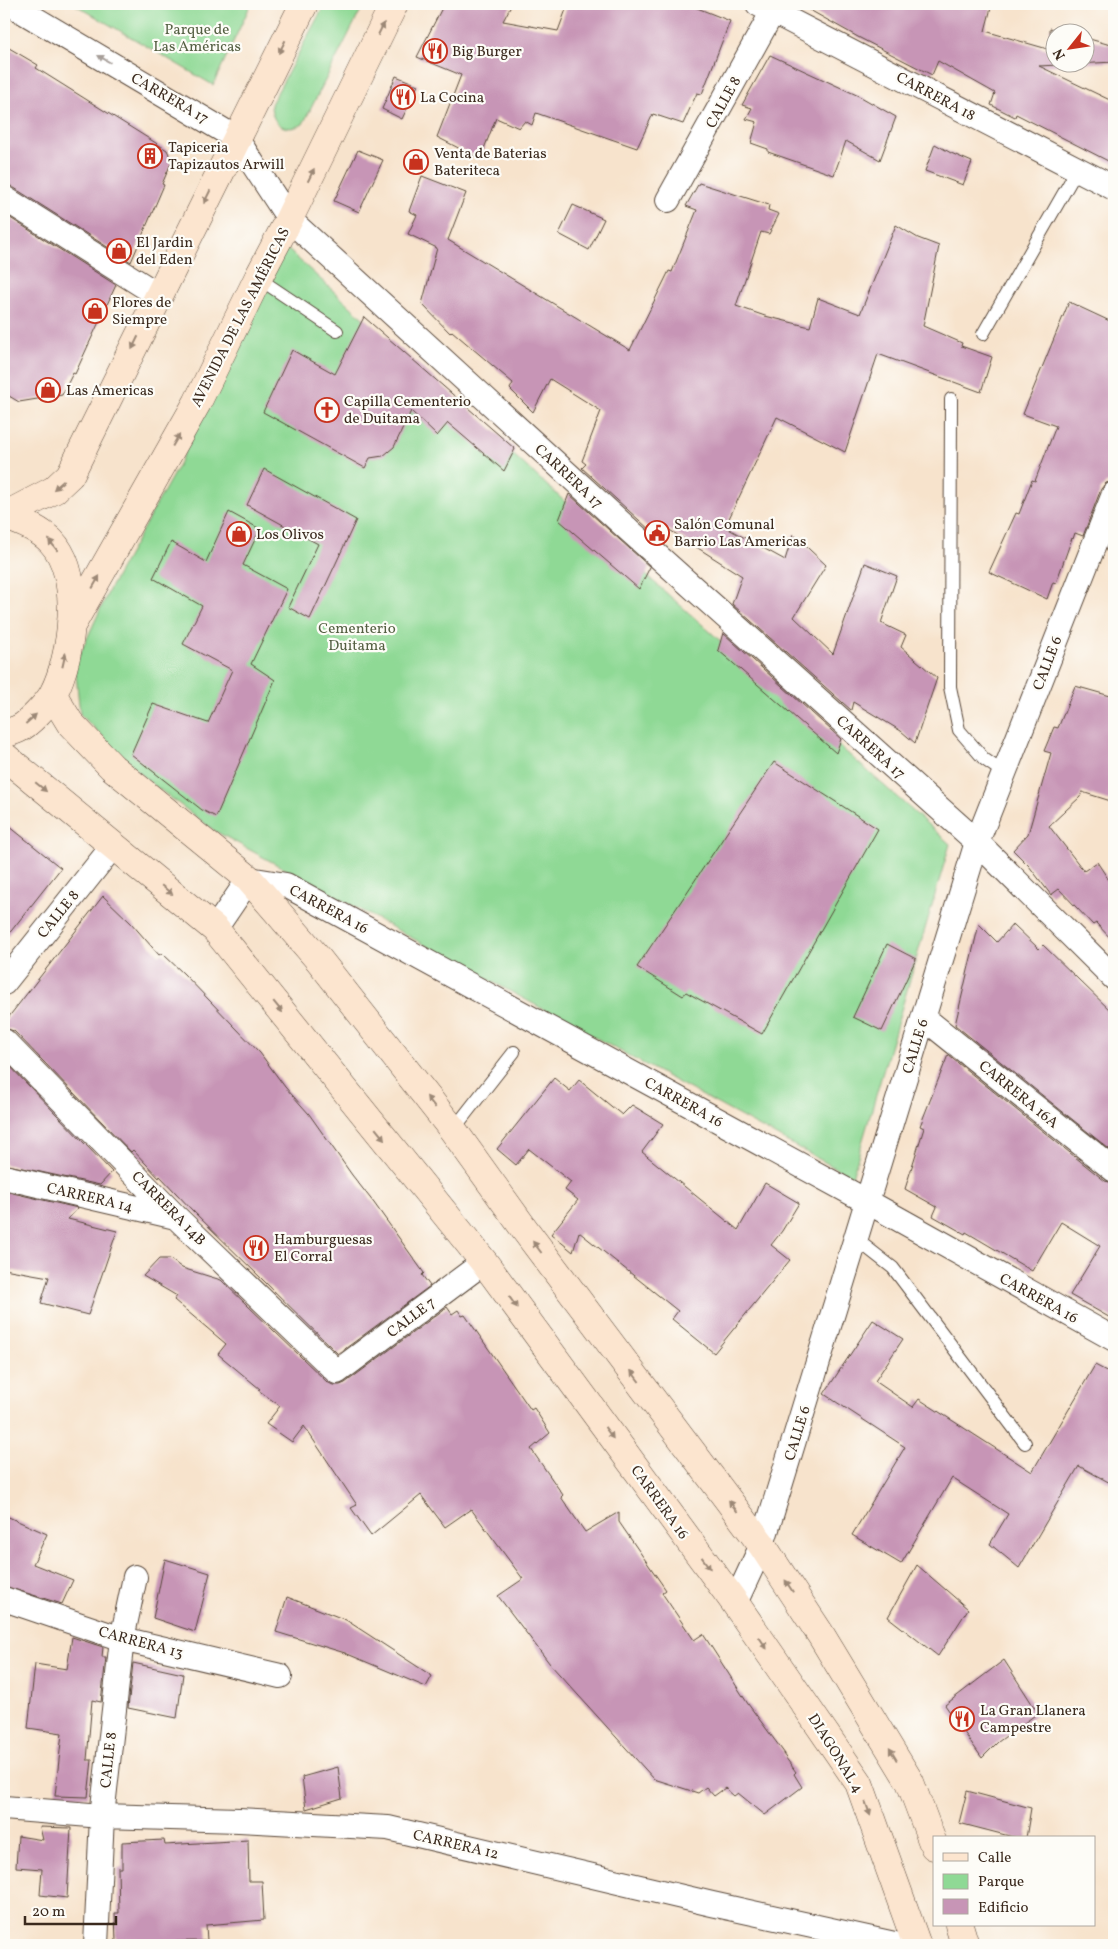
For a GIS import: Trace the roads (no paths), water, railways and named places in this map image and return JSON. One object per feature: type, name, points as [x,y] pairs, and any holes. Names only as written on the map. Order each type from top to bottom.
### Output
[{"type":"main road","points":[[4,516],[54,490],[70,475],[158,294],[304,4]]},
{"type":"main road","name":"AVENIDA DE LAS AMÉRICAS","points":[[72,624],[197,403],[394,4]]},
{"type":"main road","points":[[4,516],[24,522],[51,541],[64,562],[72,591],[72,624],[62,670],[53,695],[38,713],[20,729],[4,734]]},
{"type":"main road","name":"CARRERA 16","points":[[53,695],[70,723],[112,767],[249,879],[319,960],[453,1130],[525,1230],[762,1545]]},
{"type":"main road","name":"CARRERA 16","points":[[4,756],[215,929],[484,1262],[735,1603]]},
{"type":"main road","points":[[762,1545],[821,1635],[910,1782],[933,1843]]},
{"type":"main road","name":"DIAGONAL 4","points":[[735,1603],[859,1783],[917,1945]]},
{"type":"main road","points":[[959,1926],[965,1945]]},
{"type":"street","name":"CARRERA 17","points":[[10,4],[236,138],[289,219],[631,532],[977,842],[1114,978]]},
{"type":"street","name":"CARRERA 18","points":[[769,6],[1114,188]]},
{"type":"street","name":"CALLE 8","points":[[668,200],[769,6]]},
{"type":"street","points":[[4,198],[158,294]]},
{"type":"street","name":"CALLE 6","points":[[735,1603],[762,1545],[977,842],[1004,773],[1104,546],[1114,494]]},
{"type":"street","name":"CALLE 8","points":[[4,983],[113,846]]},
{"type":"street","points":[[215,929],[249,879]]},
{"type":"street","name":"CARRERA 16","points":[[249,879],[286,886],[868,1202],[1114,1339]]},
{"type":"street","name":"CARRERA 16A","points":[[924,1018],[1114,1170]]},
{"type":"street","name":"CARRERA 14B","points":[[4,1041],[176,1217],[337,1372]]},
{"type":"street","name":"CARRERA 14","points":[[4,1177],[176,1217]]},
{"type":"street","name":"CALLE 7","points":[[337,1372],[484,1262]]},
{"type":"street","name":"CALLE 8","points":[[96,1945],[102,1816],[122,1639],[135,1577]]},
{"type":"street","name":"CARRERA 13","points":[[4,1599],[122,1639],[280,1676]]},
{"type":"street","name":"CARRERA 12","points":[[4,1808],[102,1816],[239,1820],[388,1828],[712,1904],[898,1945]]},
{"type":"lane","points":[[983,334],[1077,170]]},
{"type":"lane","points":[[258,278],[337,331]]},
{"type":"lane","points":[[951,399],[950,687],[959,730],[984,759],[1004,773]]},
{"type":"lane","points":[[453,1130],[514,1052]]},
{"type":"lane","points":[[856,1239],[893,1268],[1025,1443]]},
{"type":"place","name":"Big Burger","points":[[435,51]]},
{"type":"place","name":"La Cocina","points":[[403,97]]},
{"type":"place","name":"Tapiceria Tapizautos Arwill","points":[[150,156]]},
{"type":"place","name":"Venta de Baterias Bateriteca","points":[[416,162]]},
{"type":"place","name":"El Jardin del Eden","points":[[119,251]]},
{"type":"place","name":"Flores de Siempre","points":[[95,311]]},
{"type":"place","name":"Las Americas","points":[[48,390]]},
{"type":"place","name":"Capilla Cementerio de Duitama","points":[[327,410]]},
{"type":"place","name":"Salón Comunal Barrio Las Americas","points":[[657,533]]},
{"type":"place","name":"Los Olivos","points":[[239,534]]},
{"type":"place","name":"Hamburguesas El Corral","points":[[256,1248]]},
{"type":"place","name":"La Gran Llanera Campestre","points":[[962,1719]]},
{"type":"park label","name":"Parque de Las Américas","points":[[197,38]]},
{"type":"park label","name":"Cementerio Duitama","points":[[357,636]]}]
